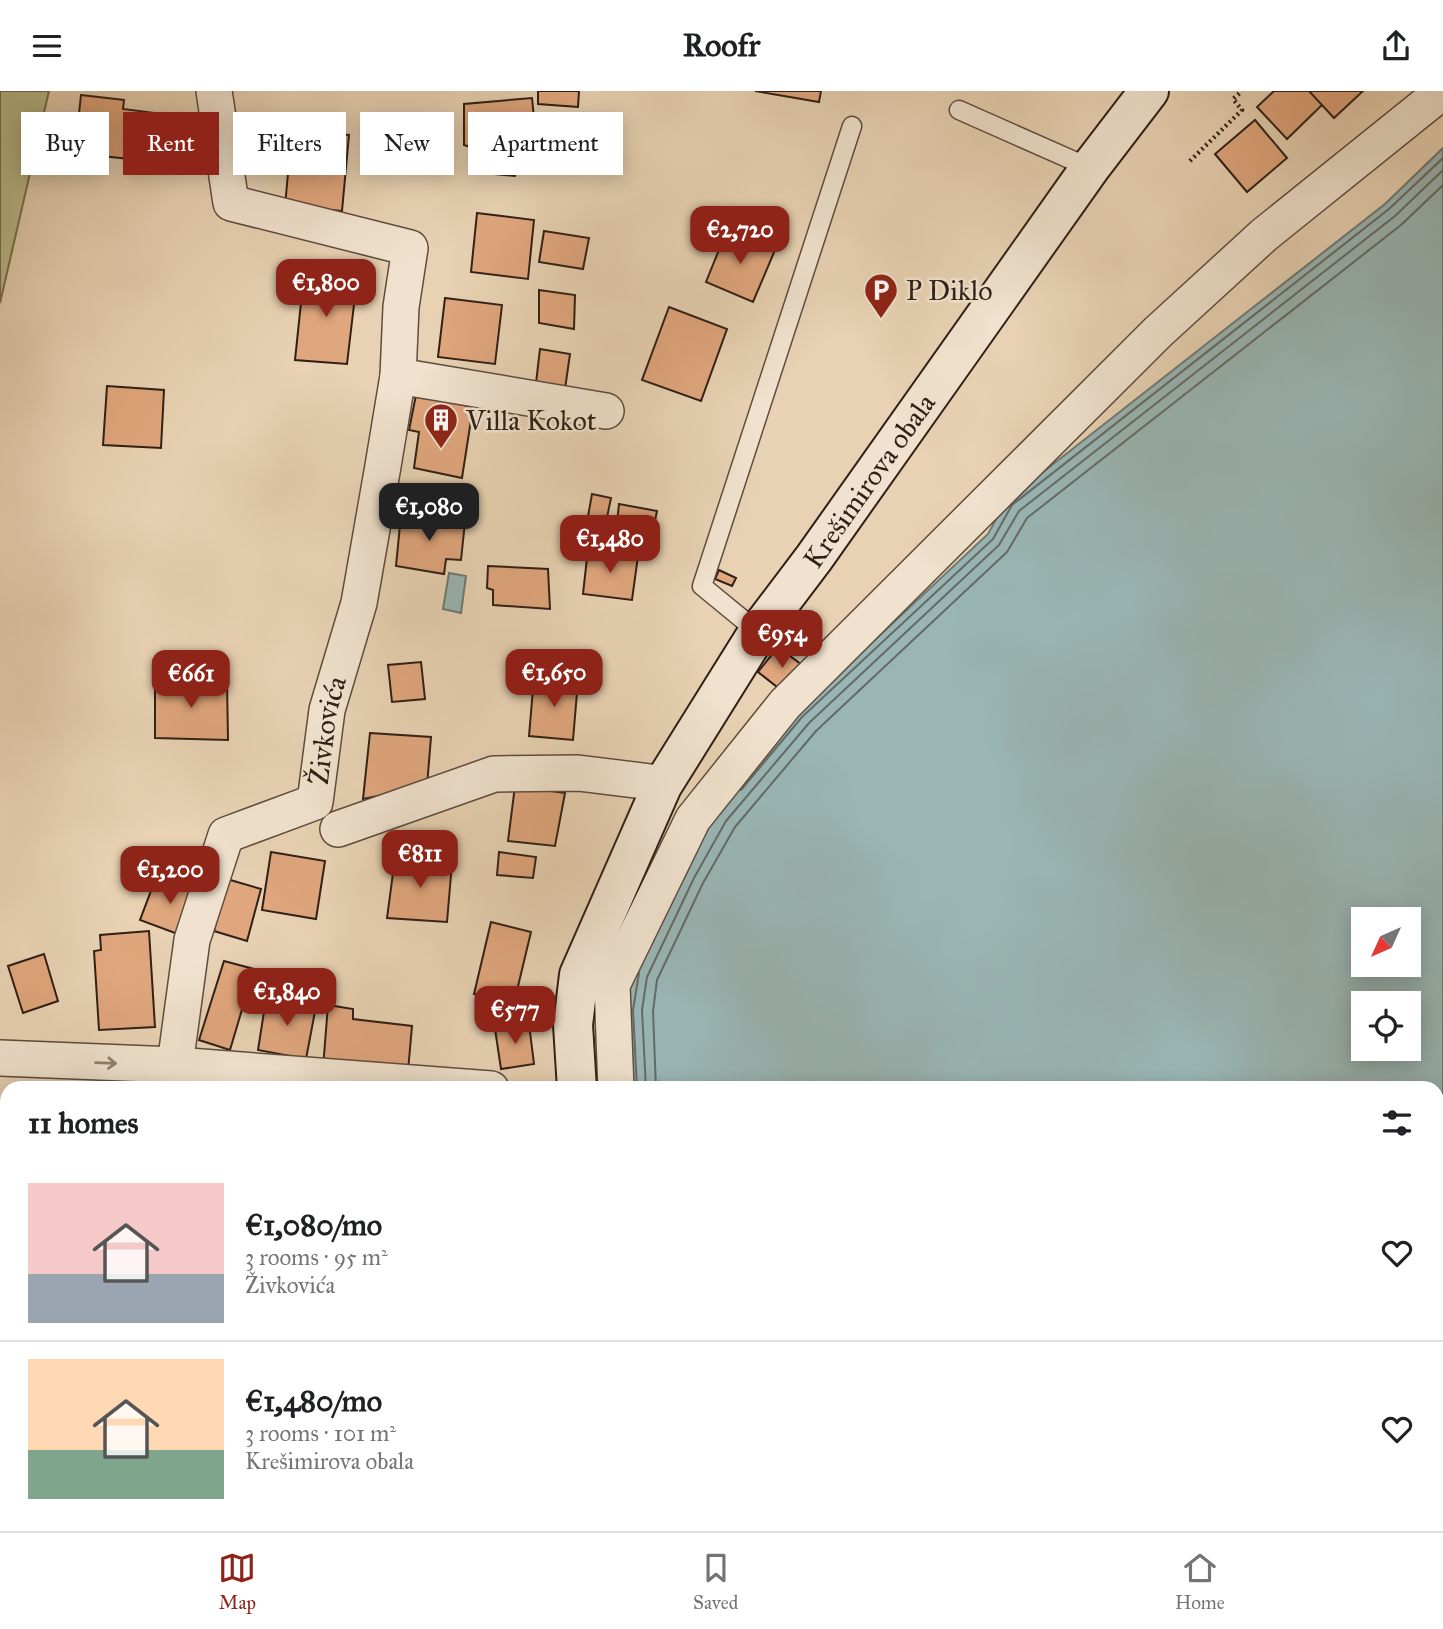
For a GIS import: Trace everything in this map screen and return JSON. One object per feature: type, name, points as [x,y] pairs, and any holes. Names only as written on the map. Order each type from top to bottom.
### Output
[{"type":"street","name":"Živkovića","points":[[175,1065],[192,940],[226,835],[315,801],[327,709],[359,603],[398,376],[401,307],[410,248],[231,203],[214,91]]},
{"type":"street","name":"Krešimirova obala","points":[[576,1081],[573,1025],[579,975],[662,786],[758,632],[814,558],[1090,168],[1149,91]]},
{"type":"street","points":[[616,1081],[612,985],[693,819],[785,704],[1158,332],[1264,235],[1443,91]]},
{"type":"street","points":[[398,376],[606,411]]},
{"type":"street","name":"Živkovića","points":[[338,829],[494,774],[578,773],[651,782],[662,786]]},
{"type":"street","points":[[0,1058],[37,1074],[175,1065],[386,1081]]},
{"type":"lane","points":[[959,110],[1090,168]]},
{"type":"lane","points":[[758,632],[702,586],[852,126]]},
{"type":"path","points":[[1190,161],[1242,110],[1233,99],[1242,91]]},
{"type":"green space","points":[[0,91],[49,91],[44,112],[21,112],[21,175],[30,175],[0,303]]},
{"type":"water","points":[[1443,148],[1443,1081],[630,1081],[626,1009],[632,972],[713,812],[797,713],[988,534],[1006,501],[1385,204]]},
{"type":"water","points":[[449,573],[466,576],[461,613],[443,609]]},
{"type":"building","points":[[538,91],[579,91],[578,107],[538,104]]},
{"type":"building","points":[[755,91],[821,91],[819,102]]},
{"type":"building","points":[[1274,91],[1309,91],[1322,105],[1287,139],[1257,107]]},
{"type":"building","points":[[1309,91],[1363,91],[1334,118]]},
{"type":"building","points":[[81,95],[124,100],[123,109],[147,112],[123,112],[123,158],[109,157],[109,112],[79,112]]},
{"type":"building","points":[[532,98],[533,112],[468,112],[468,146],[464,145],[464,104]]},
{"type":"building","points":[[1255,120],[1287,158],[1247,192],[1215,154]]},
{"type":"building","points":[[346,135],[349,135],[346,168]]},
{"type":"building","points":[[288,175],[345,175],[342,211],[285,206]]},
{"type":"building","points":[[477,213],[534,220],[528,279],[471,272]]},
{"type":"building","points":[[727,230],[775,250],[753,302],[706,282]]},
{"type":"building","points":[[544,231],[589,238],[583,269],[539,262]]},
{"type":"building","points":[[304,274],[357,279],[347,364],[295,360]]},
{"type":"building","points":[[539,290],[575,295],[574,329],[539,323]]},
{"type":"building","points":[[445,298],[502,305],[495,364],[438,357]]},
{"type":"building","points":[[669,307],[727,329],[701,401],[642,380]]},
{"type":"building","points":[[540,349],[570,354],[565,389],[536,383]]},
{"type":"building","points":[[107,386],[164,390],[161,448],[103,445]]},
{"type":"building","name":"Villa Kokot","points":[[416,395],[473,407],[462,478],[414,468],[419,432],[409,430]]},
{"type":"building","points":[[592,494],[611,498],[605,527],[587,522]]},
{"type":"building","points":[[619,504],[657,511],[651,540],[636,538],[637,528],[617,523]]},
{"type":"building","points":[[401,515],[465,522],[461,560],[446,559],[444,574],[396,566]]},
{"type":"building","points":[[588,549],[638,556],[632,600],[583,594]]},
{"type":"building","points":[[488,566],[548,569],[550,609],[493,605],[493,590],[487,588]]},
{"type":"building","points":[[719,570],[736,578],[732,586],[715,579]]},
{"type":"building","points":[[778,647],[806,668],[786,694],[758,672]]},
{"type":"building","points":[[421,662],[425,699],[392,702],[388,665]]},
{"type":"building","points":[[534,677],[578,681],[573,740],[529,736]]},
{"type":"building","points":[[155,681],[227,681],[228,740],[155,738]]},
{"type":"building","points":[[370,733],[431,737],[427,786],[363,799]]},
{"type":"building","points":[[515,786],[565,793],[555,846],[508,841]]},
{"type":"building","points":[[271,852],[325,861],[316,919],[262,910]]},
{"type":"building","points":[[499,852],[536,857],[533,878],[497,875]]},
{"type":"building","points":[[395,858],[452,863],[447,922],[387,918]]},
{"type":"building","points":[[157,875],[200,892],[183,936],[140,920]]},
{"type":"building","points":[[227,879],[261,889],[247,941],[214,931]]},
{"type":"building","points":[[491,922],[531,932],[514,1003],[474,994]]},
{"type":"building","points":[[149,931],[155,1027],[99,1030],[94,951],[101,950],[100,935]]},
{"type":"building","points":[[44,954],[58,1001],[23,1013],[8,966]]},
{"type":"building","points":[[224,961],[254,969],[230,1050],[199,1040]]},
{"type":"building","points":[[266,999],[316,1006],[306,1059],[258,1050]]},
{"type":"building","points":[[328,1005],[353,1009],[353,1019],[412,1026],[408,1071],[323,1068]]},
{"type":"building","points":[[529,1024],[534,1064],[501,1069],[495,1029]]},
{"type":"place","name":"P Diklo","points":[[881,320]]},
{"type":"place","name":"Villa Kokot","points":[[441,450]]}]
